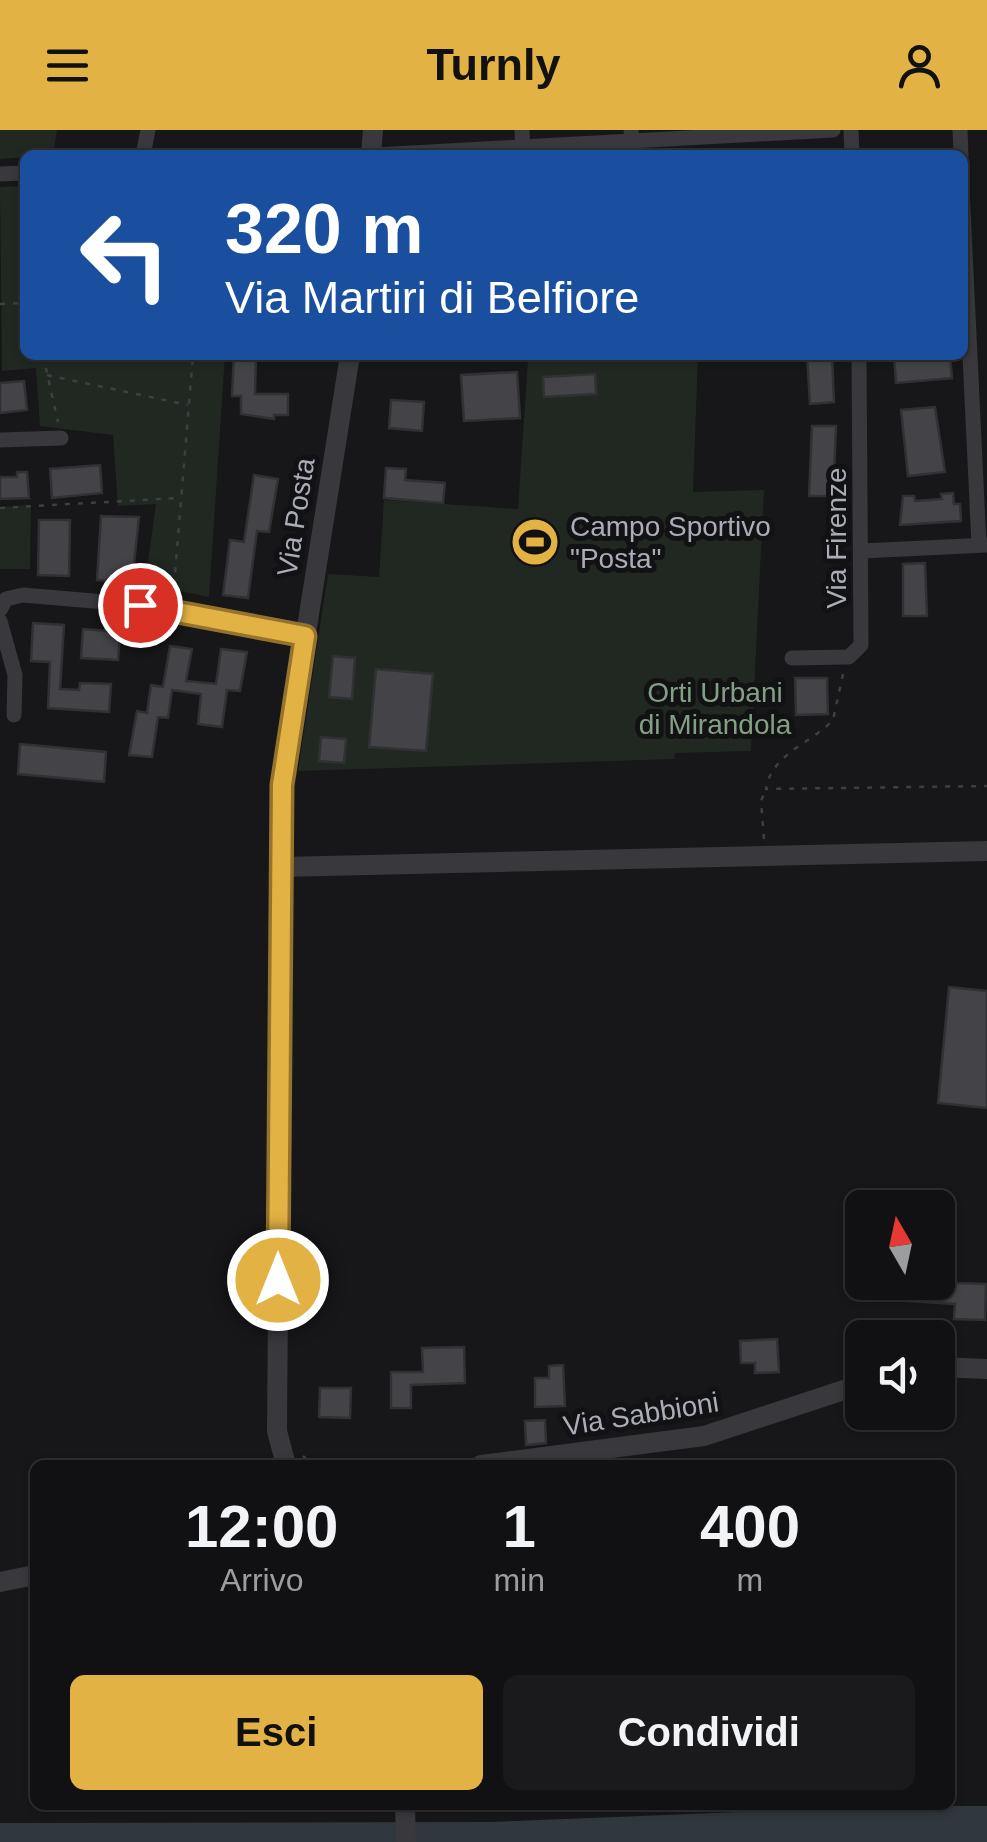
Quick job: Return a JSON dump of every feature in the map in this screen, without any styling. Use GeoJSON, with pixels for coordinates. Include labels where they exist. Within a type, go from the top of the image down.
{"type":"FeatureCollection","features":[{"type":"Feature","properties":{"kind":"street"},"geometry":{"type":"LineString","coordinates":[[535,150],[742,132],[833,130]]}},
{"type":"Feature","properties":{"kind":"street"},"geometry":{"type":"LineString","coordinates":[[862,551],[983,545],[968,348]]}},
{"type":"Feature","properties":{"kind":"street","name":"Via Posta"},"geometry":{"type":"LineString","coordinates":[[293,1459],[276,1431],[284,766],[349,360]]}},
{"type":"Feature","properties":{"kind":"street","name":"Via Firenze"},"geometry":{"type":"LineString","coordinates":[[842,657],[855,655],[861,645],[859,360]]}},
{"type":"Feature","properties":{"kind":"street"},"geometry":{"type":"LineString","coordinates":[[0,440],[61,438]]}},
{"type":"Feature","properties":{"kind":"street"},"geometry":{"type":"LineString","coordinates":[[0,610],[6,599],[23,595],[172,611],[305,636]]}},
{"type":"Feature","properties":{"kind":"street"},"geometry":{"type":"LineString","coordinates":[[0,621],[15,675],[14,716]]}},
{"type":"Feature","properties":{"kind":"street"},"geometry":{"type":"LineString","coordinates":[[792,658],[842,657]]}},
{"type":"Feature","properties":{"kind":"street"},"geometry":{"type":"LineString","coordinates":[[281,867],[987,851]]}},
{"type":"Feature","properties":{"kind":"street"},"geometry":{"type":"LineString","coordinates":[[955,1367],[987,1369]]}},
{"type":"Feature","properties":{"kind":"street","name":"Via Sabbioni"},"geometry":{"type":"LineString","coordinates":[[519,1460],[704,1436],[845,1390]]}},
{"type":"Feature","properties":{"kind":"street"},"geometry":{"type":"LineString","coordinates":[[0,1582],[30,1576]]}},
{"type":"Feature","properties":{"kind":"street"},"geometry":{"type":"LineString","coordinates":[[405,1810],[406,1842]]}},
{"type":"Feature","properties":{"kind":"path"},"geometry":{"type":"LineString","coordinates":[[44,360],[61,438]]}},
{"type":"Feature","properties":{"kind":"path"},"geometry":{"type":"LineString","coordinates":[[172,611],[193,360]]}},
{"type":"Feature","properties":{"kind":"path"},"geometry":{"type":"LineString","coordinates":[[48,375],[189,406]]}},
{"type":"Feature","properties":{"kind":"path"},"geometry":{"type":"LineString","coordinates":[[0,508],[181,498]]}},
{"type":"Feature","properties":{"kind":"path"},"geometry":{"type":"LineString","coordinates":[[756,856],[756,845],[766,833],[760,809],[768,779],[783,760],[833,720],[842,684],[842,657]]}},
{"type":"Feature","properties":{"kind":"path"},"geometry":{"type":"LineString","coordinates":[[766,789],[987,786]]}},
{"type":"Feature","properties":{"kind":"green space"},"geometry":{"type":"Polygon","coordinates":[[[0,130],[57,130],[54,150],[20,150],[20,157],[0,159],[0,130]]]}},
{"type":"Feature","properties":{"kind":"green space"},"geometry":{"type":"Polygon","coordinates":[[[20,186],[20,360],[225,360],[209,597],[145,584],[156,504],[118,506],[113,435],[40,426],[36,368],[2,371],[0,187],[20,186]]]}},
{"type":"Feature","properties":{"kind":"green space","name":"Campo Sportivo \"Posta\""},"geometry":{"type":"Polygon","coordinates":[[[528,360],[698,360],[693,492],[764,490],[751,751],[675,753],[674,759],[298,771],[328,574],[379,577],[384,500],[518,509],[528,360]]]}},
{"type":"Feature","properties":{"kind":"green space"},"geometry":{"type":"Polygon","coordinates":[[[31,505],[30,569],[0,569],[0,507],[31,505]]]}},
{"type":"Feature","properties":{"kind":"shaded area"},"geometry":{"type":"Polygon","coordinates":[[[987,1806],[987,1842],[0,1842],[0,1823],[489,1822],[987,1806]]]}},
{"type":"Feature","properties":{"kind":"building"},"geometry":{"type":"Polygon","coordinates":[[[234,360],[256,360],[255,394],[288,394],[288,415],[274,415],[274,419],[241,414],[241,396],[232,396],[234,360]]]}},
{"type":"Feature","properties":{"kind":"building"},"geometry":{"type":"Polygon","coordinates":[[[807,360],[832,360],[834,402],[810,404],[807,360]]]}},
{"type":"Feature","properties":{"kind":"building"},"geometry":{"type":"Polygon","coordinates":[[[894,360],[950,360],[952,378],[896,383],[894,360]]]}},
{"type":"Feature","properties":{"kind":"building"},"geometry":{"type":"Polygon","coordinates":[[[517,372],[520,418],[464,421],[461,375],[517,372]]]}},
{"type":"Feature","properties":{"kind":"building"},"geometry":{"type":"Polygon","coordinates":[[[595,374],[596,394],[544,397],[543,377],[595,374]]]}},
{"type":"Feature","properties":{"kind":"building"},"geometry":{"type":"Polygon","coordinates":[[[24,381],[27,410],[0,413],[0,383],[24,381]]]}},
{"type":"Feature","properties":{"kind":"building"},"geometry":{"type":"Polygon","coordinates":[[[391,400],[424,402],[422,431],[389,428],[391,400]]]}},
{"type":"Feature","properties":{"kind":"building"},"geometry":{"type":"Polygon","coordinates":[[[935,407],[945,472],[908,476],[901,410],[935,407]]]}},
{"type":"Feature","properties":{"kind":"building"},"geometry":{"type":"Polygon","coordinates":[[[812,426],[836,426],[833,496],[809,496],[812,426]]]}},
{"type":"Feature","properties":{"kind":"building"},"geometry":{"type":"Polygon","coordinates":[[[100,465],[102,493],[52,498],[50,469],[100,465]]]}},
{"type":"Feature","properties":{"kind":"building"},"geometry":{"type":"Polygon","coordinates":[[[386,468],[406,469],[405,480],[445,483],[443,503],[384,498],[386,468]]]}},
{"type":"Feature","properties":{"kind":"building"},"geometry":{"type":"Polygon","coordinates":[[[17,472],[27,472],[29,498],[0,499],[0,477],[17,477],[17,472]]]}},
{"type":"Feature","properties":{"kind":"building"},"geometry":{"type":"Polygon","coordinates":[[[254,475],[278,479],[269,532],[257,531],[248,598],[223,595],[230,540],[244,542],[254,475]]]}},
{"type":"Feature","properties":{"kind":"building"},"geometry":{"type":"Polygon","coordinates":[[[953,493],[954,504],[960,504],[961,521],[900,525],[903,496],[914,496],[915,501],[942,499],[941,494],[953,493]]]}},
{"type":"Feature","properties":{"kind":"building"},"geometry":{"type":"Polygon","coordinates":[[[101,516],[139,517],[132,582],[97,580],[101,516]]]}},
{"type":"Feature","properties":{"kind":"building"},"geometry":{"type":"Polygon","coordinates":[[[39,520],[70,520],[69,576],[38,575],[39,520]]]}},
{"type":"Feature","properties":{"kind":"building"},"geometry":{"type":"Polygon","coordinates":[[[925,563],[927,616],[903,616],[903,564],[925,563]]]}},
{"type":"Feature","properties":{"kind":"building"},"geometry":{"type":"Polygon","coordinates":[[[33,623],[64,625],[60,689],[79,690],[80,683],[111,684],[109,712],[48,708],[50,662],[31,661],[33,623]]]}},
{"type":"Feature","properties":{"kind":"building"},"geometry":{"type":"Polygon","coordinates":[[[83,629],[120,632],[118,660],[81,658],[83,629]]]}},
{"type":"Feature","properties":{"kind":"building"},"geometry":{"type":"Polygon","coordinates":[[[170,646],[192,649],[186,681],[216,684],[221,649],[247,652],[240,691],[227,690],[222,727],[198,724],[201,694],[172,690],[168,718],[158,717],[152,757],[129,755],[137,711],[147,713],[151,685],[163,687],[170,646]]]}},
{"type":"Feature","properties":{"kind":"building"},"geometry":{"type":"Polygon","coordinates":[[[333,656],[355,658],[352,699],[329,697],[333,656]]]}},
{"type":"Feature","properties":{"kind":"building"},"geometry":{"type":"Polygon","coordinates":[[[376,669],[433,674],[426,751],[369,747],[376,669]]]}},
{"type":"Feature","properties":{"kind":"building"},"geometry":{"type":"Polygon","coordinates":[[[795,678],[827,678],[828,714],[796,715],[795,678]]]}},
{"type":"Feature","properties":{"kind":"building"},"geometry":{"type":"Polygon","coordinates":[[[321,737],[346,739],[344,763],[319,761],[321,737]]]}},
{"type":"Feature","properties":{"kind":"building"},"geometry":{"type":"Polygon","coordinates":[[[20,744],[106,752],[104,782],[18,774],[20,744]]]}},
{"type":"Feature","properties":{"kind":"building"},"geometry":{"type":"Polygon","coordinates":[[[949,987],[987,991],[987,1108],[938,1103],[949,987]]]}},
{"type":"Feature","properties":{"kind":"building"},"geometry":{"type":"Polygon","coordinates":[[[955,1283],[986,1284],[985,1320],[954,1319],[955,1304],[909,1301],[955,1300],[955,1283]]]}},
{"type":"Feature","properties":{"kind":"building"},"geometry":{"type":"Polygon","coordinates":[[[777,1339],[779,1372],[755,1373],[755,1363],[741,1363],[740,1341],[777,1339]]]}},
{"type":"Feature","properties":{"kind":"building"},"geometry":{"type":"Polygon","coordinates":[[[464,1347],[465,1383],[411,1385],[411,1408],[391,1408],[391,1372],[423,1372],[422,1348],[464,1347]]]}},
{"type":"Feature","properties":{"kind":"building"},"geometry":{"type":"Polygon","coordinates":[[[563,1365],[565,1406],[535,1407],[535,1378],[549,1378],[549,1366],[563,1365]]]}},
{"type":"Feature","properties":{"kind":"building"},"geometry":{"type":"Polygon","coordinates":[[[320,1388],[351,1388],[350,1418],[319,1417],[320,1388]]]}},
{"type":"Feature","properties":{"kind":"building"},"geometry":{"type":"Polygon","coordinates":[[[545,1420],[546,1443],[526,1445],[525,1421],[545,1420]]]}},
{"type":"Feature","properties":{"kind":"place","name":"Campo Sportivo \"Posta\""},"geometry":{"type":"Point","coordinates":[535,542]}},
{"type":"Feature","properties":{"kind":"route"},"geometry":{"type":"LineString","coordinates":[[140,605],[305,636],[282,785],[278,1280]]}},
{"type":"Feature","properties":{"kind":"park label","name":"Orti Urbani di Mirandola"},"geometry":{"type":"Point","coordinates":[715,708]}}]}
